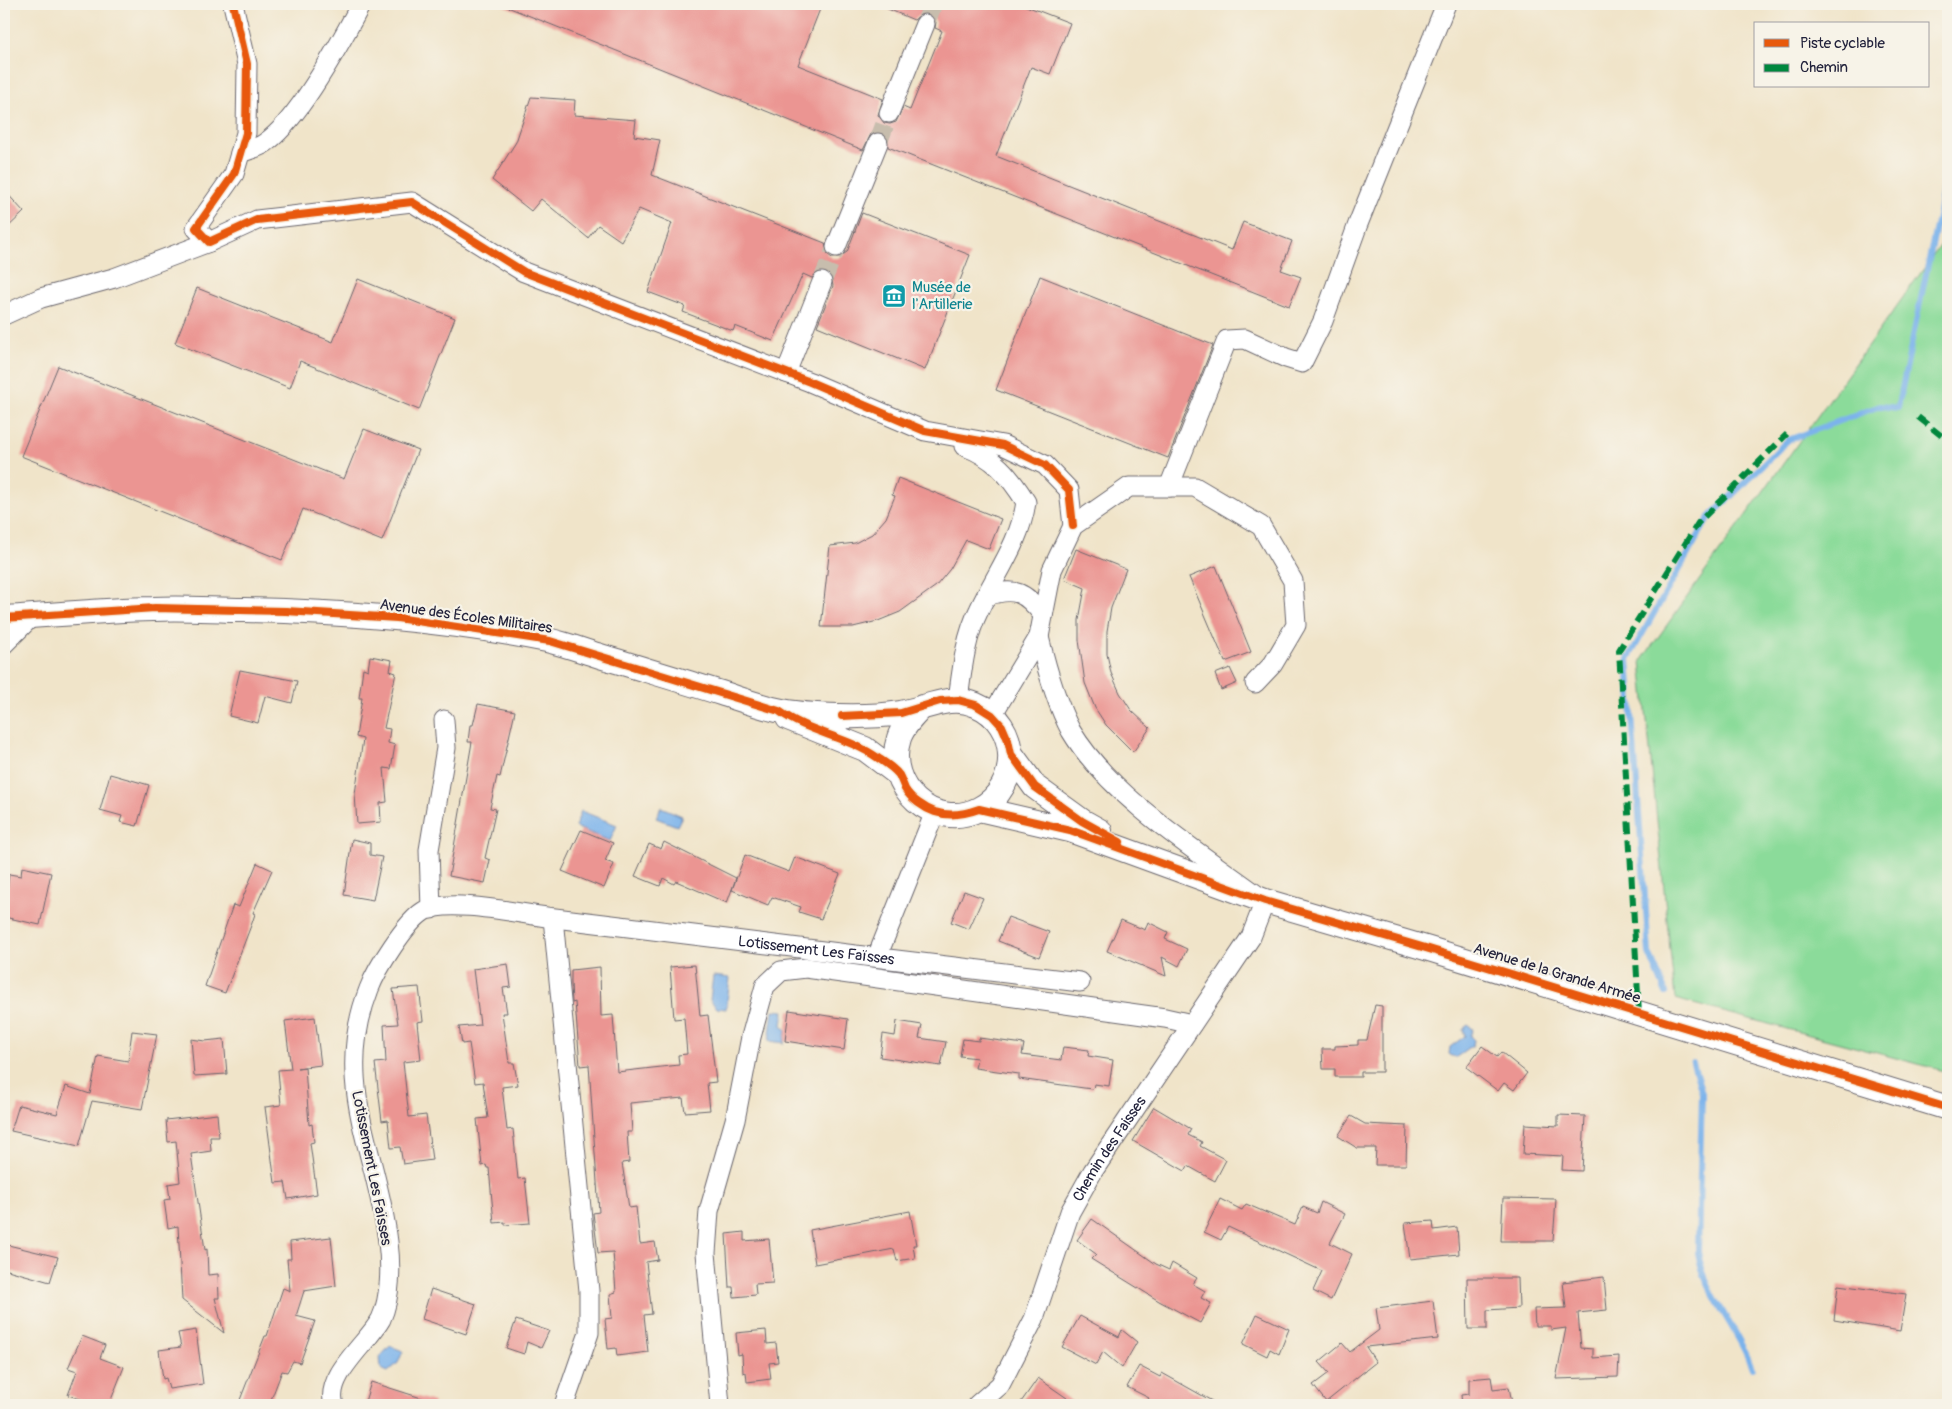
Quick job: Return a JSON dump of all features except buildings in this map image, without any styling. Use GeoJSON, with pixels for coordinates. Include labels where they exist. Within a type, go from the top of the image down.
{"type":"FeatureCollection","features":[{"type":"Feature","properties":{"kind":"street"},"geometry":{"type":"LineString","coordinates":[[209,242],[196,228],[234,174],[246,133],[247,64],[233,4]]}},
{"type":"Feature","properties":{"kind":"street"},"geometry":{"type":"LineString","coordinates":[[240,153],[264,144],[298,108],[338,46],[361,4]]}},
{"type":"Feature","properties":{"kind":"street"},"geometry":{"type":"LineString","coordinates":[[1169,487],[1227,340],[1245,339],[1286,358],[1302,363],[1323,321],[1365,207],[1446,4]]}},
{"type":"Feature","properties":{"kind":"street"},"geometry":{"type":"LineString","coordinates":[[889,113],[925,24]]}},
{"type":"Feature","properties":{"kind":"street"},"geometry":{"type":"LineString","coordinates":[[836,247],[878,143]]}},
{"type":"Feature","properties":{"kind":"street"},"geometry":{"type":"LineString","coordinates":[[4,315],[41,298],[114,278],[209,242],[257,220],[412,202],[524,272],[786,373],[985,454],[1015,485],[1026,502],[1024,522],[1011,553],[978,612],[965,653],[958,700]]}},
{"type":"Feature","properties":{"kind":"street"},"geometry":{"type":"LineString","coordinates":[[786,373],[822,282]]}},
{"type":"Feature","properties":{"kind":"street"},"geometry":{"type":"LineString","coordinates":[[926,431],[1002,445],[1045,465],[1069,490],[1073,526]]}},
{"type":"Feature","properties":{"kind":"street"},"geometry":{"type":"LineString","coordinates":[[992,715],[1038,637],[1052,570],[1073,526],[1129,487],[1194,487],[1261,526],[1293,581],[1296,625],[1273,664],[1255,683]]}},
{"type":"Feature","properties":{"kind":"street"},"geometry":{"type":"LineString","coordinates":[[987,596],[1001,590],[1017,592],[1031,600],[1043,615]]}},
{"type":"Feature","properties":{"kind":"street","name":"Avenue des Écoles Militaires"},"geometry":{"type":"LineString","coordinates":[[4,618],[156,608],[286,611],[396,618],[550,641],[779,711],[857,716],[901,713],[922,707]]}},
{"type":"Feature","properties":{"kind":"street"},"geometry":{"type":"LineString","coordinates":[[4,644],[31,617]]}},
{"type":"Feature","properties":{"kind":"street"},"geometry":{"type":"LineString","coordinates":[[1038,637],[1046,669],[1071,730],[1110,781],[1159,822],[1265,901]]}},
{"type":"Feature","properties":{"kind":"street"},"geometry":{"type":"LineString","coordinates":[[958,700],[976,705],[992,715],[1002,726],[1011,754],[1010,771],[1003,786],[993,799],[979,809],[965,814],[950,815],[935,812],[919,804],[906,791],[898,774],[896,756],[900,737],[909,721],[922,707],[940,701],[958,700]]}},
{"type":"Feature","properties":{"kind":"street","name":"Avenue des Écoles Militaires"},"geometry":{"type":"LineString","coordinates":[[779,711],[791,720],[840,737],[865,749],[898,774]]}},
{"type":"Feature","properties":{"kind":"street"},"geometry":{"type":"LineString","coordinates":[[430,909],[429,850],[446,748],[444,720]]}},
{"type":"Feature","properties":{"kind":"street","name":"Avenue de la Grande Armée"},"geometry":{"type":"LineString","coordinates":[[1011,754],[1035,787],[1082,821],[1158,862]]}},
{"type":"Feature","properties":{"kind":"street","name":"Avenue de la Grande Armée"},"geometry":{"type":"LineString","coordinates":[[979,809],[1070,830],[1265,901],[1948,1108]]}},
{"type":"Feature","properties":{"kind":"street"},"geometry":{"type":"LineString","coordinates":[[877,957],[935,812]]}},
{"type":"Feature","properties":{"kind":"street","name":"Chemin des Faisses"},"geometry":{"type":"LineString","coordinates":[[977,1405],[1000,1385],[1034,1319],[1070,1212],[1084,1188],[1251,937],[1265,901]]}},
{"type":"Feature","properties":{"kind":"street","name":"Lotissement Les Faïsses"},"geometry":{"type":"LineString","coordinates":[[334,1405],[332,1398],[342,1368],[364,1343],[381,1318],[389,1289],[388,1242],[356,1104],[354,1041],[369,988],[392,946],[425,910],[464,905],[553,918],[1080,982]]}},
{"type":"Feature","properties":{"kind":"street"},"geometry":{"type":"LineString","coordinates":[[553,918],[589,1291],[589,1333],[564,1405]]}},
{"type":"Feature","properties":{"kind":"street"},"geometry":{"type":"LineString","coordinates":[[720,1405],[706,1254],[709,1210],[735,1120],[751,1037],[765,986],[781,971],[806,968],[1165,1018],[1192,1024]]}},
{"type":"Feature","properties":{"kind":"green space"},"geometry":{"type":"Polygon","coordinates":[[[1948,235],[1948,1072],[1675,999],[1641,661],[1948,235]]]}},
{"type":"Feature","properties":{"kind":"water"},"geometry":{"type":"Polygon","coordinates":[[[661,807],[682,816],[677,826],[656,818],[661,807]]]}},
{"type":"Feature","properties":{"kind":"water"},"geometry":{"type":"Polygon","coordinates":[[[581,811],[617,825],[610,841],[575,827],[581,811]]]}},
{"type":"Feature","properties":{"kind":"water"},"geometry":{"type":"Polygon","coordinates":[[[713,976],[730,978],[726,1009],[717,1008],[710,1000],[713,976]]]}},
{"type":"Feature","properties":{"kind":"water"},"geometry":{"type":"Polygon","coordinates":[[[773,1010],[784,1011],[782,1025],[786,1030],[784,1043],[769,1041],[773,1010]]]}},
{"type":"Feature","properties":{"kind":"water"},"geometry":{"type":"Polygon","coordinates":[[[1468,1025],[1473,1029],[1470,1036],[1474,1040],[1473,1045],[1455,1058],[1449,1054],[1450,1047],[1465,1036],[1463,1029],[1468,1025]]]}},
{"type":"Feature","properties":{"kind":"water"},"geometry":{"type":"Polygon","coordinates":[[[390,1346],[403,1351],[398,1363],[388,1372],[381,1369],[380,1357],[390,1346]]]}},
{"type":"Feature","properties":{"kind":"waterway"},"geometry":{"type":"LineString","coordinates":[[1900,398],[1939,212],[1948,158]]}},
{"type":"Feature","properties":{"kind":"waterway"},"geometry":{"type":"LineString","coordinates":[[1666,993],[1649,953],[1628,659],[1708,519],[1788,440],[1880,406],[1898,408],[1899,403]]}},
{"type":"Feature","properties":{"kind":"waterway"},"geometry":{"type":"LineString","coordinates":[[1693,1063],[1702,1093],[1698,1252],[1707,1283],[1739,1339],[1752,1368]]}},
{"type":"Feature","properties":{"kind":"tunnel"},"geometry":{"type":"LineString","coordinates":[[925,24],[933,4]]}},
{"type":"Feature","properties":{"kind":"tunnel"},"geometry":{"type":"LineString","coordinates":[[878,143],[889,113]]}},
{"type":"Feature","properties":{"kind":"tunnel"},"geometry":{"type":"LineString","coordinates":[[822,282],[836,247]]}},
{"type":"Feature","properties":{"kind":"marked path"},"geometry":{"type":"LineString","coordinates":[[1918,417],[1948,441]]}},
{"type":"Feature","properties":{"kind":"marked path"},"geometry":{"type":"LineString","coordinates":[[1639,1013],[1619,650],[1698,523],[1787,434]]}},
{"type":"Feature","properties":{"kind":"cycle path"},"geometry":{"type":"LineString","coordinates":[[233,4],[247,64],[246,133],[234,174],[196,228],[209,242],[257,220],[412,202],[524,272],[810,382],[925,431],[1003,445],[1045,465],[1069,490],[1073,526]]}},
{"type":"Feature","properties":{"kind":"cycle path"},"geometry":{"type":"LineString","coordinates":[[4,618],[155,608],[286,611],[397,618],[550,641],[779,711],[803,725],[854,744],[889,765],[897,772],[905,789],[914,800],[935,812],[957,814],[979,809],[1070,830],[1265,901],[1429,949],[1948,1108]]}},
{"type":"Feature","properties":{"kind":"cycle path"},"geometry":{"type":"LineString","coordinates":[[842,716],[901,713],[940,701],[958,700],[976,705],[992,715],[1002,726],[1011,754],[1035,787],[1082,821],[1120,842]]}},
{"type":"Feature","properties":{"kind":"place","name":"Musée de l'Artillerie"},"geometry":{"type":"Point","coordinates":[894,296]}}]}
